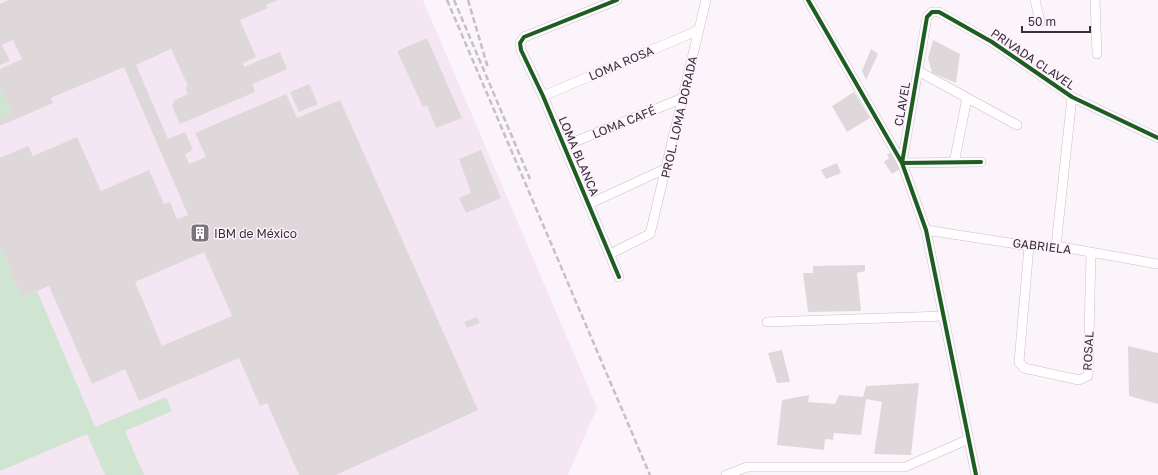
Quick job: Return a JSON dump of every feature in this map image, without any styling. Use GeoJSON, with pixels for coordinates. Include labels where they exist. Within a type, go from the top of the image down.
{"type":"FeatureCollection","features":[{"type":"Feature","properties":{"kind":"street","name":"LOMA BLANCA"},"geometry":{"type":"LineString","coordinates":[[617,0],[524,37],[520,43],[521,50],[543,96],[619,277]]}},
{"type":"Feature","properties":{"kind":"street","name":"PROL. LOMA DORADA"},"geometry":{"type":"LineString","coordinates":[[610,254],[650,234],[706,0]]}},
{"type":"Feature","properties":{"kind":"street"},"geometry":{"type":"LineString","coordinates":[[808,0],[902,163],[926,230],[976,475]]}},
{"type":"Feature","properties":{"kind":"street"},"geometry":{"type":"LineString","coordinates":[[1035,0],[1040,22]]}},
{"type":"Feature","properties":{"kind":"street"},"geometry":{"type":"LineString","coordinates":[[1095,0],[1097,54]]}},
{"type":"Feature","properties":{"kind":"street","name":"PRIVADA CLAVEL"},"geometry":{"type":"LineString","coordinates":[[918,71],[927,17],[932,12],[939,12],[992,42],[1072,97],[1158,138]]}},
{"type":"Feature","properties":{"kind":"street","name":"LOMA ROSA"},"geometry":{"type":"LineString","coordinates":[[543,96],[699,30]]}},
{"type":"Feature","properties":{"kind":"street"},"geometry":{"type":"LineString","coordinates":[[918,71],[1017,125]]}},
{"type":"Feature","properties":{"kind":"street","name":"CLAVEL"},"geometry":{"type":"LineString","coordinates":[[902,163],[918,71]]}},
{"type":"Feature","properties":{"kind":"street","name":"PRIVADA CLAVEL"},"geometry":{"type":"LineString","coordinates":[[1056,246],[1072,97]]}},
{"type":"Feature","properties":{"kind":"street","name":"LOMA CAFÉ"},"geometry":{"type":"LineString","coordinates":[[564,146],[683,98]]}},
{"type":"Feature","properties":{"kind":"street"},"geometry":{"type":"LineString","coordinates":[[954,163],[967,98]]}},
{"type":"Feature","properties":{"kind":"street"},"geometry":{"type":"LineString","coordinates":[[902,163],[981,162]]}},
{"type":"Feature","properties":{"kind":"street"},"geometry":{"type":"LineString","coordinates":[[589,204],[667,168]]}},
{"type":"Feature","properties":{"kind":"street","name":"GABRIELA"},"geometry":{"type":"LineString","coordinates":[[926,230],[1029,246],[1056,246],[1158,264]]}},
{"type":"Feature","properties":{"kind":"street","name":"ROSAL"},"geometry":{"type":"LineString","coordinates":[[1029,246],[1019,362],[1024,368],[1079,380],[1088,376],[1091,253]]}},
{"type":"Feature","properties":{"kind":"street"},"geometry":{"type":"LineString","coordinates":[[767,322],[944,316]]}},
{"type":"Feature","properties":{"kind":"street"},"geometry":{"type":"LineString","coordinates":[[726,475],[747,467],[905,467],[969,439]]}},
{"type":"Feature","properties":{"kind":"shaded area"},"geometry":{"type":"Polygon","coordinates":[[[0,0],[423,0],[597,408],[568,475],[0,475],[0,0]]]}},
{"type":"Feature","properties":{"kind":"green space"},"geometry":{"type":"Polygon","coordinates":[[[0,87],[12,114],[0,119],[0,87]]]}},
{"type":"Feature","properties":{"kind":"green space"},"geometry":{"type":"Polygon","coordinates":[[[0,246],[22,297],[37,291],[95,427],[166,397],[172,411],[125,431],[144,475],[105,475],[87,434],[0,471],[0,246]]]}},
{"type":"Feature","properties":{"kind":"building","name":"IBM de México"},"geometry":{"type":"Polygon","coordinates":[[[9,0],[278,0],[266,5],[268,8],[240,20],[256,57],[243,63],[244,67],[280,52],[287,69],[252,84],[255,92],[180,124],[172,106],[175,100],[188,94],[185,88],[188,86],[171,49],[136,65],[168,139],[185,132],[193,150],[185,154],[189,164],[206,157],[195,133],[286,94],[297,118],[340,100],[478,410],[336,475],[299,475],[267,403],[260,406],[239,358],[139,401],[125,369],[92,384],[49,286],[22,297],[0,246],[0,158],[28,146],[33,156],[77,137],[101,191],[149,170],[164,204],[170,202],[177,219],[188,215],[124,67],[51,98],[53,103],[0,126],[0,119],[12,114],[0,87],[0,69],[22,59],[13,40],[2,45],[10,61],[0,65],[0,4],[9,0]],[[204,252],[135,282],[162,346],[232,316],[204,252]]]}},
{"type":"Feature","properties":{"kind":"building"},"geometry":{"type":"Polygon","coordinates":[[[427,38],[462,118],[436,128],[427,105],[423,107],[397,51],[427,38]]]}},
{"type":"Feature","properties":{"kind":"building"},"geometry":{"type":"Polygon","coordinates":[[[933,40],[960,54],[956,83],[932,73],[928,58],[933,40]]]}},
{"type":"Feature","properties":{"kind":"building"},"geometry":{"type":"Polygon","coordinates":[[[871,49],[878,54],[866,80],[862,71],[871,49]]]}},
{"type":"Feature","properties":{"kind":"building"},"geometry":{"type":"Polygon","coordinates":[[[309,84],[318,104],[299,112],[290,92],[309,84]]]}},
{"type":"Feature","properties":{"kind":"building"},"geometry":{"type":"Polygon","coordinates":[[[854,92],[870,118],[847,132],[832,106],[854,92]]]}},
{"type":"Feature","properties":{"kind":"building"},"geometry":{"type":"Polygon","coordinates":[[[481,150],[501,198],[466,213],[459,198],[471,193],[459,159],[481,150]]]}},
{"type":"Feature","properties":{"kind":"building"},"geometry":{"type":"Polygon","coordinates":[[[891,153],[900,169],[892,174],[884,162],[889,158],[887,154],[891,153]]]}},
{"type":"Feature","properties":{"kind":"building"},"geometry":{"type":"Polygon","coordinates":[[[837,163],[841,173],[826,179],[821,170],[837,163]]]}},
{"type":"Feature","properties":{"kind":"building"},"geometry":{"type":"Polygon","coordinates":[[[865,265],[865,271],[857,273],[861,311],[808,312],[803,273],[813,273],[813,266],[865,265]]]}},
{"type":"Feature","properties":{"kind":"building"},"geometry":{"type":"Polygon","coordinates":[[[477,317],[480,323],[467,328],[464,322],[477,317]]]}},
{"type":"Feature","properties":{"kind":"building"},"geometry":{"type":"Polygon","coordinates":[[[1128,346],[1158,353],[1158,404],[1129,396],[1128,346]]]}},
{"type":"Feature","properties":{"kind":"building"},"geometry":{"type":"Polygon","coordinates":[[[782,350],[790,382],[777,383],[768,353],[782,350]]]}},
{"type":"Feature","properties":{"kind":"building"},"geometry":{"type":"Polygon","coordinates":[[[919,383],[911,455],[874,454],[882,402],[866,399],[861,435],[834,433],[833,440],[825,439],[824,450],[777,445],[782,400],[809,395],[808,402],[835,404],[839,395],[863,397],[866,386],[919,383]]]}},
{"type":"Feature","properties":{"kind":"railway"},"geometry":{"type":"LineString","coordinates":[[447,0],[650,475]]}},
{"type":"Feature","properties":{"kind":"railway"},"geometry":{"type":"LineString","coordinates":[[454,0],[530,179]]}},
{"type":"Feature","properties":{"kind":"railway"},"geometry":{"type":"LineString","coordinates":[[468,0],[488,68]]}},
{"type":"Feature","properties":{"kind":"cycle path"},"geometry":{"type":"LineString","coordinates":[[617,0],[524,37],[520,43],[521,50],[543,96],[619,277]]}},
{"type":"Feature","properties":{"kind":"cycle path"},"geometry":{"type":"LineString","coordinates":[[808,0],[902,163],[926,230],[976,475]]}},
{"type":"Feature","properties":{"kind":"cycle path"},"geometry":{"type":"LineString","coordinates":[[981,162],[902,163],[927,17],[932,12],[939,12],[992,42],[1072,97],[1158,138]]}},
{"type":"Feature","properties":{"kind":"place","name":"IBM de México"},"geometry":{"type":"Point","coordinates":[200,233]}}]}
